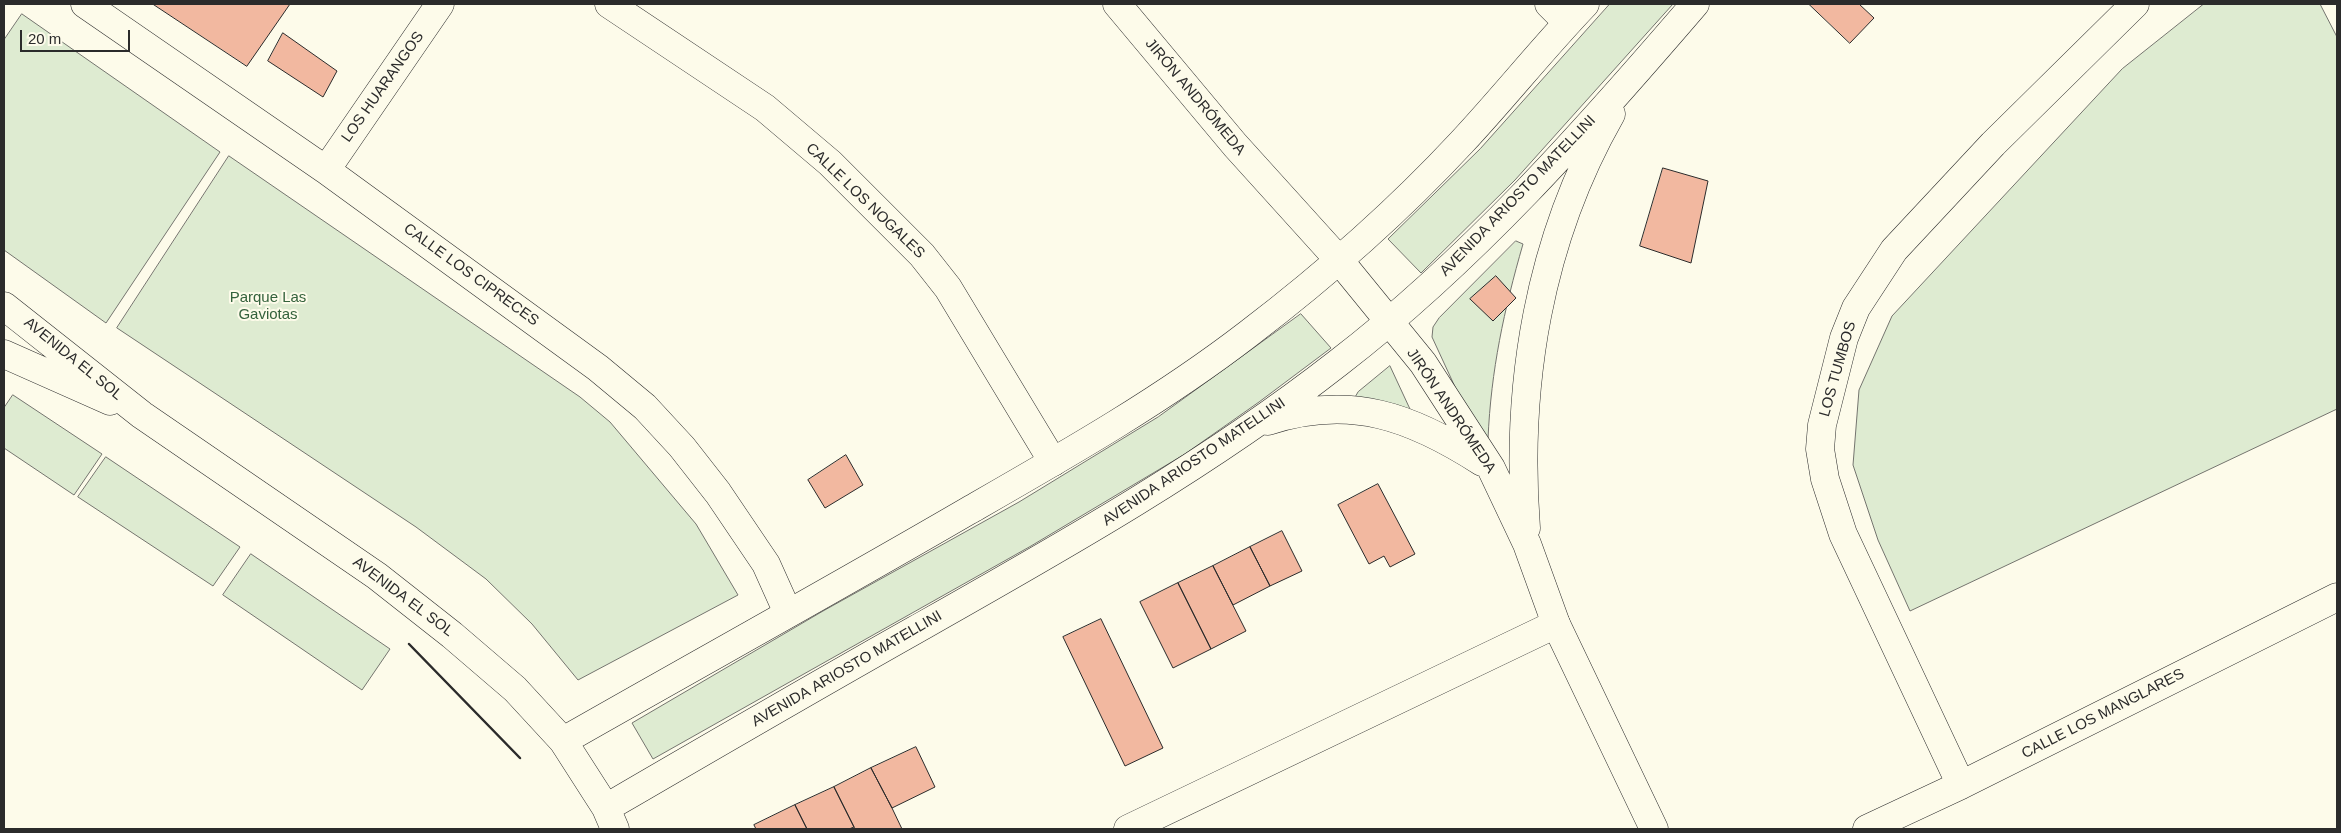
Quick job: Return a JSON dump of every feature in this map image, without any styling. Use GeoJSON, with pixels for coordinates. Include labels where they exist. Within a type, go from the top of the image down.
{"type":"FeatureCollection","features":[{"type":"Feature","properties":{"kind":"street","name":"CALLE LOS CIPRECES"},"geometry":{"type":"LineString","coordinates":[[85,4],[326,170],[598,368],[645,407],[682,447],[718,493],[766,564],[788,613]]}},
{"type":"Feature","properties":{"kind":"street","name":"LOS HUARANGOS"},"geometry":{"type":"LineString","coordinates":[[326,170],[440,4]]}},
{"type":"Feature","properties":{"kind":"street","name":"CALLE LOS NOGALES"},"geometry":{"type":"LineString","coordinates":[[609,4],[765,108],[830,163],[922,254],[948,288],[1053,462]]}},
{"type":"Feature","properties":{"kind":"street","name":"JIRÓN ANDRÓMEDA"},"geometry":{"type":"LineString","coordinates":[[1117,4],[1234,145],[1339,260],[1389,322],[1422,363],[1491,468],[1527,544],[1556,624],[1654,829]]}},
{"type":"Feature","properties":{"kind":"street","name":"AVENIDA ARIOSTO MATELLINI"},"geometry":{"type":"LineString","coordinates":[[610,818],[1097,527],[1255,425],[1389,322],[1470,248],[1630,81],[1695,4]]}},
{"type":"Feature","properties":{"kind":"street","name":"LOS TUMBOS"},"geometry":{"type":"LineString","coordinates":[[1961,785],[1842,534],[1820,449],[1828,400],[1844,338],[1856,308],[1894,250],[1993,144],[2135,4]]}},
{"type":"Feature","properties":{"kind":"street"},"geometry":{"type":"LineString","coordinates":[[564,741],[1053,462],[1158,397],[1247,335],[1339,260],[1460,144],[1567,10]]}},
{"type":"Feature","properties":{"kind":"street"},"geometry":{"type":"LineString","coordinates":[[1527,544],[1522,484],[1523,424],[1528,364],[1538,304],[1554,245],[1575,188],[1600,134],[1630,81]]}},
{"type":"Feature","properties":{"kind":"street","name":"AVENIDA EL SOL"},"geometry":{"type":"LineString","coordinates":[[4,306],[142,415],[377,576],[452,634],[515,689],[564,741],[610,818]]}},
{"type":"Feature","properties":{"kind":"street","name":"AVENIDA EL SOL"},"geometry":{"type":"LineString","coordinates":[[4,354],[142,415]]}},
{"type":"Feature","properties":{"kind":"street"},"geometry":{"type":"LineString","coordinates":[[1255,425],[1309,411],[1364,411],[1391,416],[1418,425],[1443,437],[1491,468]]}},
{"type":"Feature","properties":{"kind":"street","name":"CALLE LOS MANGLARES"},"geometry":{"type":"LineString","coordinates":[[1867,829],[1961,785],[2337,597]]}},
{"type":"Feature","properties":{"kind":"street"},"geometry":{"type":"LineString","coordinates":[[1128,829],[1556,624]]}},
{"type":"Feature","properties":{"kind":"green space"},"geometry":{"type":"Polygon","coordinates":[[[1610,4],[1673,4],[1515,180],[1421,273],[1388,239],[1480,149],[1610,4]]]}},
{"type":"Feature","properties":{"kind":"green space"},"geometry":{"type":"Polygon","coordinates":[[[2204,4],[2320,4],[2337,37],[2337,409],[1910,611],[1878,540],[1853,465],[1859,390],[1892,316],[2122,69],[2204,4]]]}},
{"type":"Feature","properties":{"kind":"green space"},"geometry":{"type":"Polygon","coordinates":[[[22,14],[220,152],[106,323],[4,250],[4,40],[22,14]]]}},
{"type":"Feature","properties":{"kind":"green space","name":"Parque Las Gaviotas"},"geometry":{"type":"Polygon","coordinates":[[[229,156],[580,397],[610,422],[696,524],[738,595],[578,680],[532,624],[486,579],[416,527],[117,328],[229,156]]]}},
{"type":"Feature","properties":{"kind":"green space"},"geometry":{"type":"Polygon","coordinates":[[[1516,241],[1523,244],[1510,293],[1495,364],[1488,439],[1480,441],[1432,337],[1433,327],[1439,318],[1516,241]]]}},
{"type":"Feature","properties":{"kind":"green space"},"geometry":{"type":"Polygon","coordinates":[[[1301,314],[1331,348],[1185,454],[1031,546],[653,759],[632,723],[823,611],[1019,502],[1158,417],[1301,314]]]}},
{"type":"Feature","properties":{"kind":"green space"},"geometry":{"type":"Polygon","coordinates":[[[1390,366],[1416,422],[1354,399],[1358,392],[1390,366]]]}},
{"type":"Feature","properties":{"kind":"green space"},"geometry":{"type":"Polygon","coordinates":[[[13,395],[102,454],[74,495],[4,448],[4,408],[13,395]]]}},
{"type":"Feature","properties":{"kind":"green space"},"geometry":{"type":"Polygon","coordinates":[[[106,457],[240,547],[213,586],[78,497],[106,457]]]}},
{"type":"Feature","properties":{"kind":"green space"},"geometry":{"type":"Polygon","coordinates":[[[251,554],[390,649],[362,690],[223,595],[251,554]]]}},
{"type":"Feature","properties":{"kind":"building"},"geometry":{"type":"Polygon","coordinates":[[[153,4],[290,4],[247,66],[153,4]]]}},
{"type":"Feature","properties":{"kind":"building"},"geometry":{"type":"Polygon","coordinates":[[[1809,4],[1859,4],[1874,18],[1850,43],[1809,4]]]}},
{"type":"Feature","properties":{"kind":"building"},"geometry":{"type":"Polygon","coordinates":[[[283,33],[337,71],[323,97],[268,61],[283,33]]]}},
{"type":"Feature","properties":{"kind":"building"},"geometry":{"type":"Polygon","coordinates":[[[1663,168],[1708,181],[1691,263],[1640,246],[1663,168]]]}},
{"type":"Feature","properties":{"kind":"building"},"geometry":{"type":"Polygon","coordinates":[[[1496,276],[1516,298],[1493,321],[1470,299],[1496,276]]]}},
{"type":"Feature","properties":{"kind":"building"},"geometry":{"type":"Polygon","coordinates":[[[846,455],[863,485],[825,508],[808,480],[846,455]]]}},
{"type":"Feature","properties":{"kind":"building"},"geometry":{"type":"Polygon","coordinates":[[[1378,484],[1415,554],[1390,567],[1384,556],[1369,564],[1338,505],[1378,484]]]}},
{"type":"Feature","properties":{"kind":"building"},"geometry":{"type":"Polygon","coordinates":[[[1282,531],[1302,571],[1270,586],[1250,547],[1282,531]]]}},
{"type":"Feature","properties":{"kind":"building"},"geometry":{"type":"Polygon","coordinates":[[[1250,547],[1270,586],[1233,605],[1213,566],[1250,547]]]}},
{"type":"Feature","properties":{"kind":"building"},"geometry":{"type":"Polygon","coordinates":[[[1213,566],[1246,631],[1211,649],[1178,583],[1213,566]]]}},
{"type":"Feature","properties":{"kind":"building"},"geometry":{"type":"Polygon","coordinates":[[[1178,583],[1211,649],[1173,668],[1140,602],[1178,583]]]}},
{"type":"Feature","properties":{"kind":"building"},"geometry":{"type":"Polygon","coordinates":[[[1101,619],[1163,748],[1125,766],[1063,637],[1101,619]]]}},
{"type":"Feature","properties":{"kind":"building"},"geometry":{"type":"Polygon","coordinates":[[[916,747],[935,787],[892,808],[871,768],[916,747]]]}},
{"type":"Feature","properties":{"kind":"building"},"geometry":{"type":"Polygon","coordinates":[[[871,768],[902,829],[855,829],[834,787],[871,768]]]}},
{"type":"Feature","properties":{"kind":"building"},"geometry":{"type":"Polygon","coordinates":[[[834,787],[854,827],[849,829],[807,829],[795,805],[834,787]]]}},
{"type":"Feature","properties":{"kind":"building"},"geometry":{"type":"Polygon","coordinates":[[[795,805],[807,829],[756,829],[754,825],[795,805]]]}},
{"type":"Feature","properties":{"kind":"wall"},"geometry":{"type":"LineString","coordinates":[[409,644],[520,758]]}}]}
